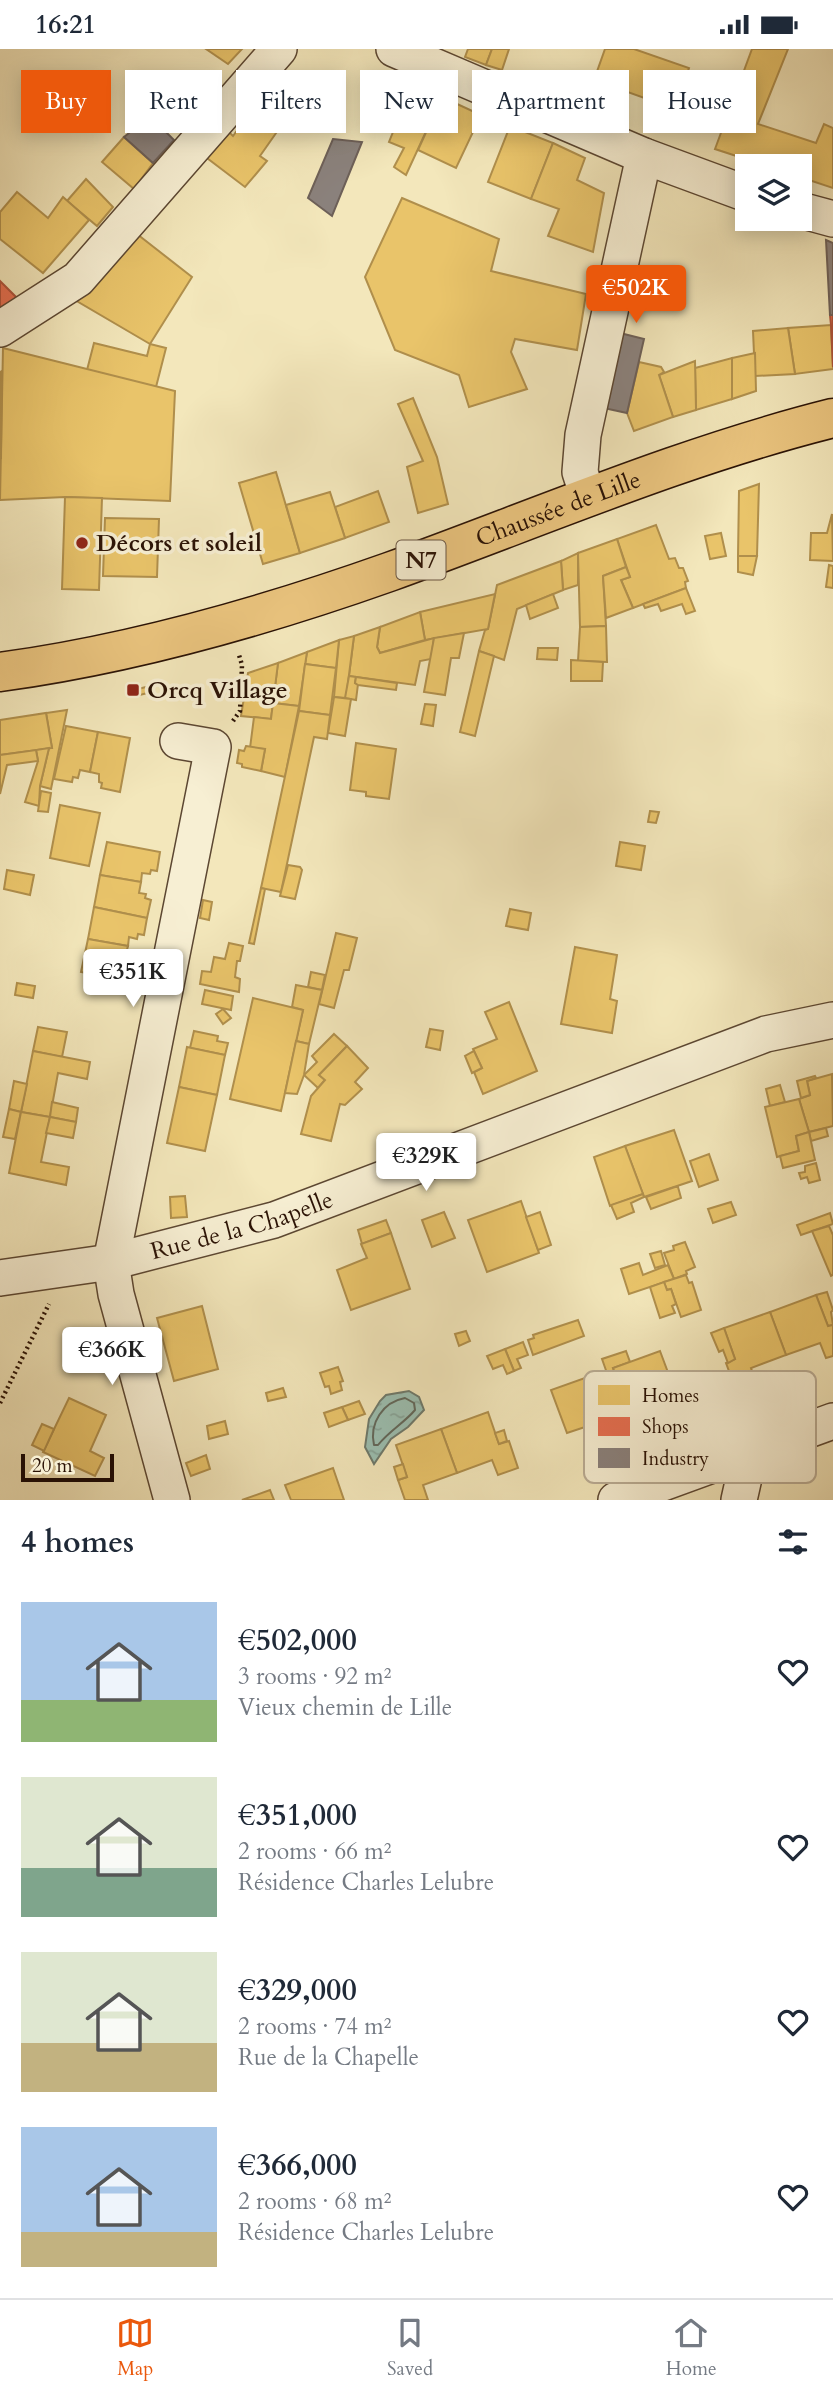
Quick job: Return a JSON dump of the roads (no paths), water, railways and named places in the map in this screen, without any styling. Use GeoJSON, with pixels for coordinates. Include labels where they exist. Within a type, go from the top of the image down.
{"type":"FeatureCollection","features":[{"type":"Feature","properties":{"kind":"main road","name":"Chaussée de Lille"},"geometry":{"type":"LineString","coordinates":[[0,672],[111,653],[232,624],[387,573],[588,497],[743,443],[833,418]]}},
{"type":"Feature","properties":{"kind":"street"},"geometry":{"type":"LineString","coordinates":[[0,329],[78,279],[279,49]]}},
{"type":"Feature","properties":{"kind":"street"},"geometry":{"type":"LineString","coordinates":[[394,49],[644,156],[735,190]]}},
{"type":"Feature","properties":{"kind":"street"},"geometry":{"type":"LineString","coordinates":[[588,497],[580,472],[583,435],[644,156]]}},
{"type":"Feature","properties":{"kind":"street"},"geometry":{"type":"LineString","coordinates":[[812,213],[833,219]]}},
{"type":"Feature","properties":{"kind":"street"},"geometry":{"type":"LineString","coordinates":[[167,1495],[116,1294],[111,1262],[214,747],[178,741]]}},
{"type":"Feature","properties":{"kind":"street","name":"Rue de la Chapelle"},"geometry":{"type":"LineString","coordinates":[[0,1278],[111,1262],[274,1220],[766,1034],[833,1020]]}},
{"type":"Feature","properties":{"kind":"street"},"geometry":{"type":"LineString","coordinates":[[816,1427],[833,1421]]}},
{"type":"Feature","properties":{"kind":"street"},"geometry":{"type":"LineString","coordinates":[[616,1500],[662,1483]]}},
{"type":"Feature","properties":{"kind":"water"},"geometry":{"type":"Polygon","coordinates":[[[409,1391],[419,1397],[424,1410],[408,1427],[391,1439],[374,1464],[365,1447],[369,1419],[386,1395],[409,1391]]]}},
{"type":"Feature","properties":{"kind":"place","name":"Décors et soleil"},"geometry":{"type":"Point","coordinates":[82,543]}},
{"type":"Feature","properties":{"kind":"place","name":"Orcq Village"},"geometry":{"type":"Point","coordinates":[133,690]}}]}
